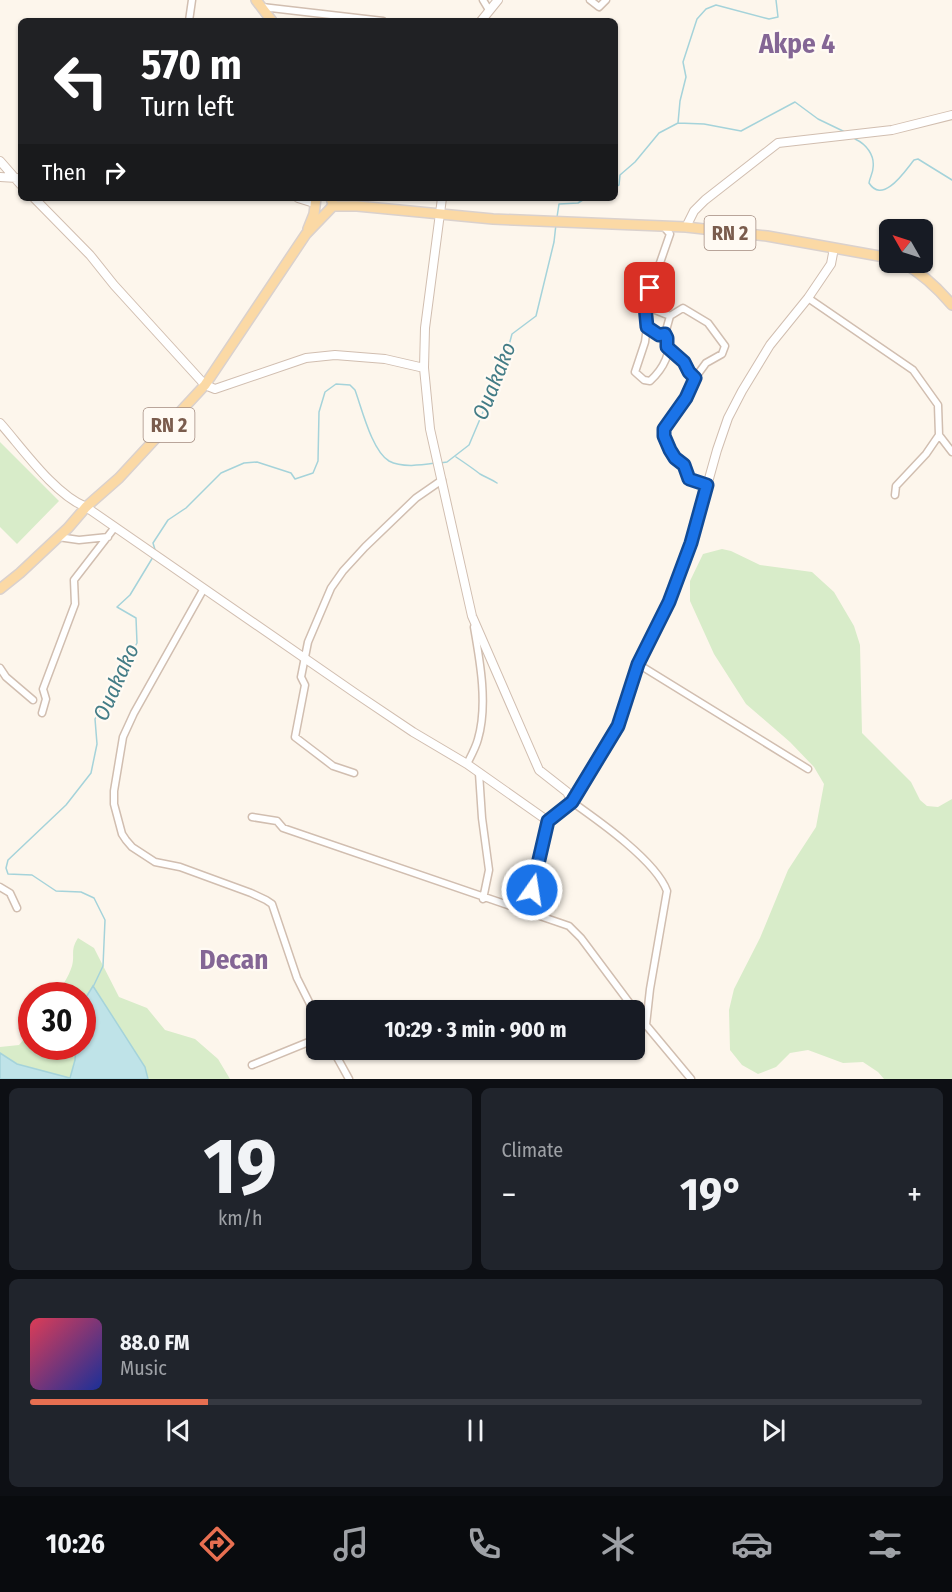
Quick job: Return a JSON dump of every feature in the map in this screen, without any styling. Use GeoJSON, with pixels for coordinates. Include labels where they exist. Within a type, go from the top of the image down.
{"type":"FeatureCollection","features":[{"type":"Feature","properties":{"kind":"main road"},"geometry":{"type":"LineString","coordinates":[[259,3],[270,18]]}},
{"type":"Feature","properties":{"kind":"main road"},"geometry":{"type":"LineString","coordinates":[[315,202],[319,211],[331,203]]}},
{"type":"Feature","properties":{"kind":"main road","name":"RN 2"},"geometry":{"type":"LineString","coordinates":[[306,234],[315,202]]}},
{"type":"Feature","properties":{"kind":"main road","name":"RN 2"},"geometry":{"type":"LineString","coordinates":[[0,589],[21,573],[58,537],[188,405],[205,385],[306,234],[331,203],[569,223],[686,227],[767,236],[879,256]]}},
{"type":"Feature","properties":{"kind":"main road"},"geometry":{"type":"LineString","coordinates":[[922,273],[952,305]]}},
{"type":"Feature","properties":{"kind":"street"},"geometry":{"type":"LineString","coordinates":[[189,18],[192,0]]}},
{"type":"Feature","properties":{"kind":"street"},"geometry":{"type":"LineString","coordinates":[[483,0],[489,10]]}},
{"type":"Feature","properties":{"kind":"street"},"geometry":{"type":"LineString","coordinates":[[483,18],[498,0]]}},
{"type":"Feature","properties":{"kind":"street"},"geometry":{"type":"LineString","coordinates":[[590,0],[599,7],[606,0]]}},
{"type":"Feature","properties":{"kind":"street"},"geometry":{"type":"LineString","coordinates":[[259,3],[362,18]]}},
{"type":"Feature","properties":{"kind":"street"},"geometry":{"type":"LineString","coordinates":[[686,227],[694,212],[705,200],[777,143],[892,130],[952,115]]}},
{"type":"Feature","properties":{"kind":"street"},"geometry":{"type":"LineString","coordinates":[[0,161],[17,178]]}},
{"type":"Feature","properties":{"kind":"street"},"geometry":{"type":"LineString","coordinates":[[0,177],[17,178]]}},
{"type":"Feature","properties":{"kind":"street"},"geometry":{"type":"LineString","coordinates":[[37,201],[90,255],[120,292],[205,385],[215,389],[306,358],[335,355],[385,359],[424,369]]}},
{"type":"Feature","properties":{"kind":"street"},"geometry":{"type":"LineString","coordinates":[[442,201],[425,328],[424,369],[427,408],[480,659],[483,702],[478,738],[467,765]]}},
{"type":"Feature","properties":{"kind":"street"},"geometry":{"type":"LineString","coordinates":[[664,226],[670,234],[645,306],[647,327],[645,342],[635,372],[644,380],[650,381],[664,364],[667,347],[665,334],[670,316],[683,308],[708,323],[725,346],[722,354],[706,363],[695,378],[686,398],[664,429],[664,436],[675,458],[684,465],[689,479],[707,485]]}},
{"type":"Feature","properties":{"kind":"street"},"geometry":{"type":"LineString","coordinates":[[527,912],[548,821],[572,802],[618,726],[638,664],[673,592],[691,543],[728,418],[770,345],[808,298],[831,264],[834,248]]}},
{"type":"Feature","properties":{"kind":"street"},"geometry":{"type":"LineString","coordinates":[[808,298],[913,370],[938,405],[939,435],[952,452]]}},
{"type":"Feature","properties":{"kind":"street"},"geometry":{"type":"LineString","coordinates":[[645,306],[670,316]]}},
{"type":"Feature","properties":{"kind":"street"},"geometry":{"type":"LineString","coordinates":[[647,327],[659,335],[665,334]]}},
{"type":"Feature","properties":{"kind":"street"},"geometry":{"type":"LineString","coordinates":[[667,347],[684,362],[695,378]]}},
{"type":"Feature","properties":{"kind":"street"},"geometry":{"type":"LineString","coordinates":[[0,423],[74,502],[86,507],[203,590],[548,821]]}},
{"type":"Feature","properties":{"kind":"street"},"geometry":{"type":"LineString","coordinates":[[896,495],[896,486],[926,454],[939,435]]}},
{"type":"Feature","properties":{"kind":"street"},"geometry":{"type":"LineString","coordinates":[[354,773],[333,766],[295,737],[305,685],[301,677],[308,642],[331,588],[343,571],[416,498],[442,480]]}},
{"type":"Feature","properties":{"kind":"street"},"geometry":{"type":"LineString","coordinates":[[42,713],[46,699],[43,689],[75,604],[74,580],[115,527]]}},
{"type":"Feature","properties":{"kind":"street"},"geometry":{"type":"LineString","coordinates":[[58,537],[79,540],[108,537]]}},
{"type":"Feature","properties":{"kind":"street"},"geometry":{"type":"LineString","coordinates":[[203,590],[134,713],[123,737],[114,804],[122,834],[126,840],[132,847],[155,862],[180,867],[251,893],[272,904],[297,978],[308,1000]]}},
{"type":"Feature","properties":{"kind":"street"},"geometry":{"type":"LineString","coordinates":[[472,616],[539,770],[567,792],[572,802],[610,829],[664,882],[667,891],[646,1025]]}},
{"type":"Feature","properties":{"kind":"street"},"geometry":{"type":"LineString","coordinates":[[638,664],[808,769]]}},
{"type":"Feature","properties":{"kind":"street"},"geometry":{"type":"LineString","coordinates":[[0,668],[33,700]]}},
{"type":"Feature","properties":{"kind":"street"},"geometry":{"type":"LineString","coordinates":[[479,773],[489,870],[483,899]]}},
{"type":"Feature","properties":{"kind":"street"},"geometry":{"type":"LineString","coordinates":[[252,817],[277,821],[283,828],[483,899],[568,926],[691,1079]]}},
{"type":"Feature","properties":{"kind":"street"},"geometry":{"type":"LineString","coordinates":[[0,887],[10,893],[16,908]]}},
{"type":"Feature","properties":{"kind":"street"},"geometry":{"type":"LineString","coordinates":[[252,1065],[306,1043]]}},
{"type":"Feature","properties":{"kind":"street"},"geometry":{"type":"LineString","coordinates":[[339,1060],[349,1079]]}},
{"type":"Feature","properties":{"kind":"green space"},"geometry":{"type":"Polygon","coordinates":[[[0,442],[59,501],[17,544],[0,527],[0,442]]]}},
{"type":"Feature","properties":{"kind":"green space"},"geometry":{"type":"Polygon","coordinates":[[[722,549],[760,565],[812,572],[834,592],[854,626],[860,645],[862,733],[911,782],[920,800],[927,806],[938,807],[952,799],[952,1079],[884,1079],[863,1062],[843,1063],[808,1050],[790,1053],[776,1067],[758,1074],[742,1065],[730,1050],[729,1010],[734,989],[760,938],[788,870],[816,827],[824,784],[814,767],[790,742],[746,704],[714,654],[690,601],[690,581],[703,554],[722,549]]]}},
{"type":"Feature","properties":{"kind":"green space"},"geometry":{"type":"Polygon","coordinates":[[[78,938],[94,948],[119,997],[147,1008],[165,1030],[195,1039],[218,1059],[230,1079],[148,1079],[145,1067],[96,991],[96,982],[64,982],[71,970],[74,946],[78,938]]]}},
{"type":"Feature","properties":{"kind":"green space"},"geometry":{"type":"Polygon","coordinates":[[[18,1045],[18,1060],[75,1060],[70,1078],[17,1064],[0,1053],[0,1047],[18,1045]]]}},
{"type":"Feature","properties":{"kind":"water"},"geometry":{"type":"Polygon","coordinates":[[[96,991],[145,1067],[148,1079],[0,1079],[0,1053],[17,1064],[70,1078],[75,1060],[96,1060],[96,991]]]}},
{"type":"Feature","properties":{"kind":"waterway","name":"Ouakako"},"geometry":{"type":"LineString","coordinates":[[618,186],[620,175],[635,162],[659,133],[678,123],[686,77],[683,62],[697,19],[706,9],[716,5],[769,19],[778,17],[776,0]]}},
{"type":"Feature","properties":{"kind":"waterway"},"geometry":{"type":"LineString","coordinates":[[678,123],[704,124],[741,131],[795,102],[818,119],[845,132]]}},
{"type":"Feature","properties":{"kind":"waterway"},"geometry":{"type":"LineString","coordinates":[[855,139],[863,144],[871,154],[873,170],[869,183],[875,189],[881,190],[893,184],[914,160],[918,159],[952,180]]}},
{"type":"Feature","properties":{"kind":"waterway","name":"Ouakako"},"geometry":{"type":"LineString","coordinates":[[557,217],[559,204],[581,201]]}},
{"type":"Feature","properties":{"kind":"waterway","name":"Ouakako"},"geometry":{"type":"LineString","coordinates":[[440,463],[447,462],[469,445],[505,360],[512,334],[536,316],[554,242],[556,224]]}},
{"type":"Feature","properties":{"kind":"waterway","name":"Ouakako"},"geometry":{"type":"LineString","coordinates":[[156,553],[153,543],[168,520],[186,508],[221,473],[244,463],[257,462],[291,473],[295,479],[313,473],[318,461],[319,412],[325,392],[336,384],[350,385],[355,390],[377,448],[389,461],[406,465],[436,463]]}},
{"type":"Feature","properties":{"kind":"waterway"},"geometry":{"type":"LineString","coordinates":[[456,457],[497,483]]}},
{"type":"Feature","properties":{"kind":"waterway","name":"Ouakako"},"geometry":{"type":"LineString","coordinates":[[95,982],[103,966],[105,920],[94,898],[81,892],[56,891],[32,875],[8,874],[6,868],[8,860],[66,805],[91,773],[97,744],[95,719],[137,643],[136,618],[117,607],[130,595],[153,557]]}},
{"type":"Feature","properties":{"kind":"district","name":"Akpe 4"},"geometry":{"type":"Point","coordinates":[797,44]}},
{"type":"Feature","properties":{"kind":"district","name":"Decan"},"geometry":{"type":"Point","coordinates":[234,960]}},
{"type":"Feature","properties":{"kind":"route"},"geometry":{"type":"LineString","coordinates":[[532,890],[548,821],[572,802],[618,726],[638,664],[669,602],[691,543],[707,485],[689,479],[684,465],[675,458],[664,436],[664,429],[692,389],[695,378],[684,362],[667,347],[665,334],[659,335],[647,327],[645,306],[650,288]]}}]}
